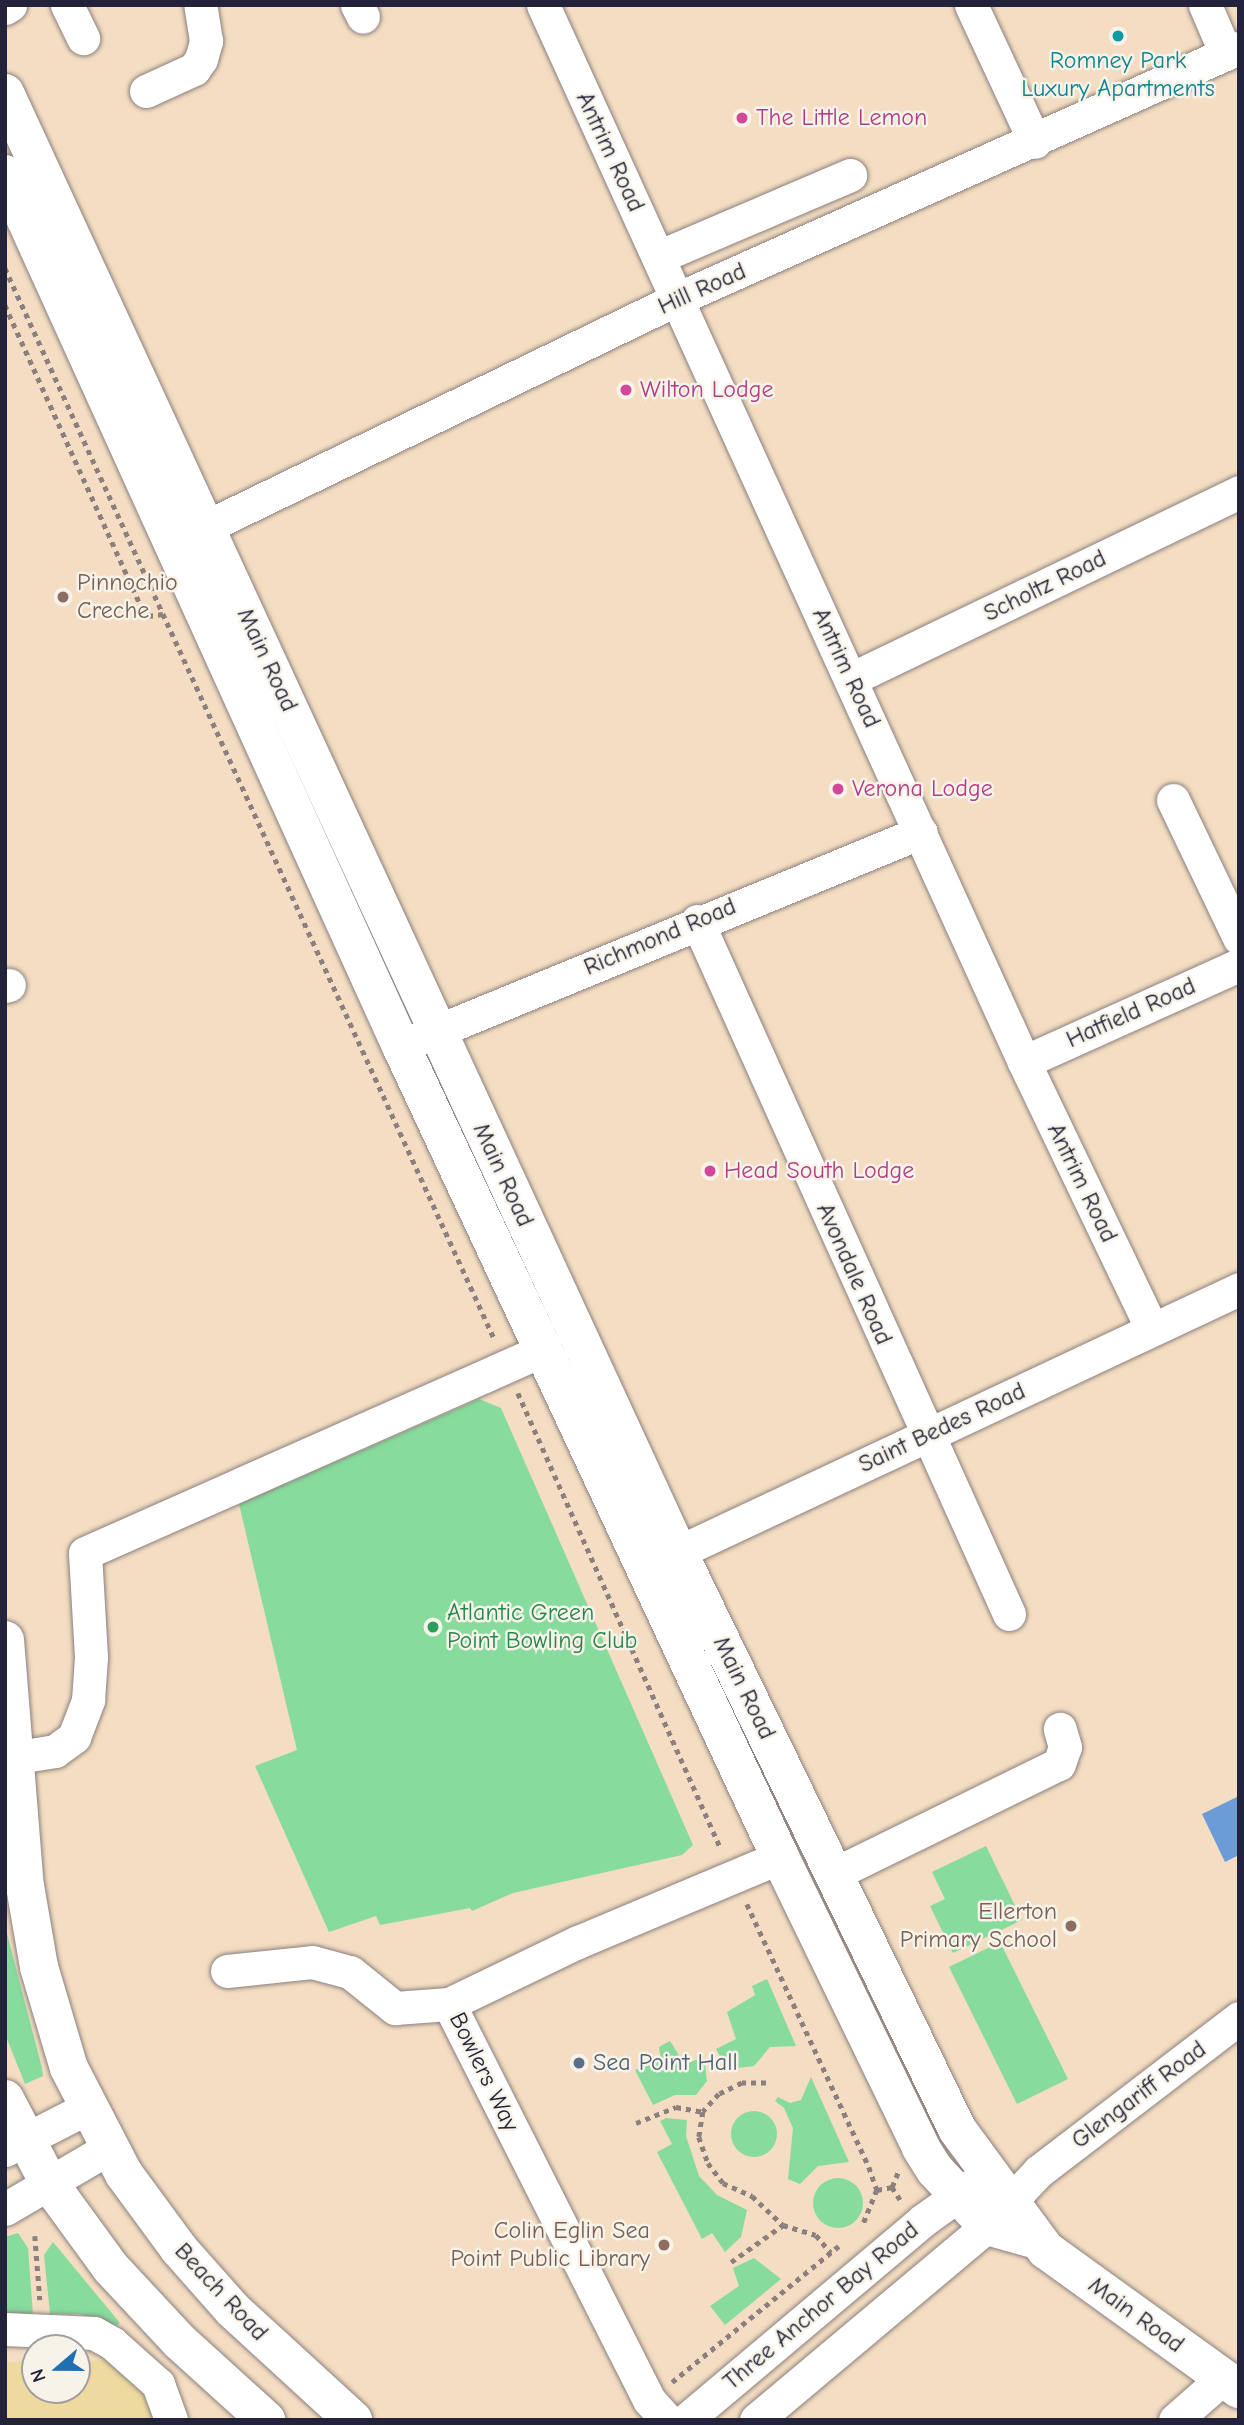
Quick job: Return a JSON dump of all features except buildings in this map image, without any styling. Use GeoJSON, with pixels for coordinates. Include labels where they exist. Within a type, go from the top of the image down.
{"type":"FeatureCollection","features":[{"type":"Feature","properties":{"kind":"main road","name":"Main Road"},"geometry":{"type":"LineString","coordinates":[[5,93],[436,1031],[661,1560],[780,1857],[921,2148],[1034,2239],[1231,2384]]}},
{"type":"Feature","properties":{"kind":"main road","name":"Main Road"},"geometry":{"type":"LineString","coordinates":[[5,174],[401,1045],[543,1350],[834,1874],[957,2129],[986,2199]]}},
{"type":"Feature","properties":{"kind":"main road","name":"Beach Road"},"geometry":{"type":"LineString","coordinates":[[5,1640],[10,1759],[25,1886],[39,1967],[69,2068],[109,2148],[179,2249],[233,2310],[354,2420]]}},
{"type":"Feature","properties":{"kind":"main road"},"geometry":{"type":"LineString","coordinates":[[5,2099],[15,2145],[49,2183],[111,2268],[179,2341],[266,2420]]}},
{"type":"Feature","properties":{"kind":"street"},"geometry":{"type":"LineString","coordinates":[[67,5],[83,38]]}},
{"type":"Feature","properties":{"kind":"street"},"geometry":{"type":"LineString","coordinates":[[146,91],[194,69],[201,59],[206,41],[200,5]]}},
{"type":"Feature","properties":{"kind":"street","name":"Antrim Road"},"geometry":{"type":"LineString","coordinates":[[542,5],[1024,1062],[1152,1329]]}},
{"type":"Feature","properties":{"kind":"street"},"geometry":{"type":"LineString","coordinates":[[971,5],[1035,142]]}},
{"type":"Feature","properties":{"kind":"street"},"geometry":{"type":"LineString","coordinates":[[1205,5],[1232,51]]}},
{"type":"Feature","properties":{"kind":"street","name":"Hill Road"},"geometry":{"type":"LineString","coordinates":[[172,543],[677,299],[1035,142],[1232,51]]}},
{"type":"Feature","properties":{"kind":"street"},"geometry":{"type":"LineString","coordinates":[[658,257],[849,175]]}},
{"type":"Feature","properties":{"kind":"street","name":"Scholtz Road"},"geometry":{"type":"LineString","coordinates":[[851,679],[1239,492]]}},
{"type":"Feature","properties":{"kind":"street"},"geometry":{"type":"LineString","coordinates":[[1173,800],[1239,938]]}},
{"type":"Feature","properties":{"kind":"street","name":"Richmond Road"},"geometry":{"type":"LineString","coordinates":[[401,1045],[696,921],[921,832]]}},
{"type":"Feature","properties":{"kind":"street","name":"Avondale Road"},"geometry":{"type":"LineString","coordinates":[[696,921],[1009,1614]]}},
{"type":"Feature","properties":{"kind":"street","name":"Hatfield Road"},"geometry":{"type":"LineString","coordinates":[[1024,1062],[1239,965]]}},
{"type":"Feature","properties":{"kind":"street","name":"Saint Bedes Road"},"geometry":{"type":"LineString","coordinates":[[661,1560],[1239,1289]]}},
{"type":"Feature","properties":{"kind":"street"},"geometry":{"type":"LineString","coordinates":[[10,1759],[55,1751],[74,1737],[88,1700],[91,1657],[85,1553],[543,1350]]}},
{"type":"Feature","properties":{"kind":"street"},"geometry":{"type":"LineString","coordinates":[[834,1874],[1059,1764],[1065,1747],[1060,1729]]}},
{"type":"Feature","properties":{"kind":"street","name":"Bowlers Way"},"geometry":{"type":"LineString","coordinates":[[658,2410],[627,2357],[449,2004],[578,1942],[780,1857]]}},
{"type":"Feature","properties":{"kind":"street"},"geometry":{"type":"LineString","coordinates":[[227,1971],[312,1962],[350,1972],[396,2008],[449,2004]]}},
{"type":"Feature","properties":{"kind":"street","name":"Glengariff Road"},"geometry":{"type":"LineString","coordinates":[[986,2199],[1039,2171],[1239,2018]]}},
{"type":"Feature","properties":{"kind":"street"},"geometry":{"type":"LineString","coordinates":[[15,2145],[89,2107]]}},
{"type":"Feature","properties":{"kind":"street"},"geometry":{"type":"LineString","coordinates":[[5,2209],[109,2148]]}},
{"type":"Feature","properties":{"kind":"street","name":"Three Anchor Bay Road"},"geometry":{"type":"LineString","coordinates":[[686,2420],[986,2199]]}},
{"type":"Feature","properties":{"kind":"street","name":"Three Anchor Bay Road"},"geometry":{"type":"LineString","coordinates":[[756,2420],[986,2199]]}},
{"type":"Feature","properties":{"kind":"street"},"geometry":{"type":"LineString","coordinates":[[5,2329],[42,2328],[94,2333],[112,2343],[158,2384],[171,2420]]}},
{"type":"Feature","properties":{"kind":"street"},"geometry":{"type":"LineString","coordinates":[[1175,2420],[1231,2384]]}},
{"type":"Feature","properties":{"kind":"path"},"geometry":{"type":"LineString","coordinates":[[5,268],[507,1367],[877,2190],[866,2224],[857,2232]]}},
{"type":"Feature","properties":{"kind":"path"},"geometry":{"type":"LineString","coordinates":[[5,305],[143,611],[148,616],[163,614]]}},
{"type":"Feature","properties":{"kind":"path"},"geometry":{"type":"LineString","coordinates":[[766,2083],[742,2083],[719,2094],[704,2112],[699,2137],[708,2163],[723,2183],[752,2196],[783,2225],[816,2235],[831,2253]]}},
{"type":"Feature","properties":{"kind":"path"},"geometry":{"type":"LineString","coordinates":[[636,2123],[676,2107],[704,2112]]}},
{"type":"Feature","properties":{"kind":"path"},"geometry":{"type":"LineString","coordinates":[[877,2190],[892,2187]]}},
{"type":"Feature","properties":{"kind":"path"},"geometry":{"type":"LineString","coordinates":[[731,2262],[783,2225]]}},
{"type":"Feature","properties":{"kind":"path"},"geometry":{"type":"LineString","coordinates":[[35,2236],[42,2328]]}},
{"type":"Feature","properties":{"kind":"path"},"geometry":{"type":"LineString","coordinates":[[658,2410],[848,2239]]}},
{"type":"Feature","properties":{"kind":"green space","name":"Atlantic Green Point Bowling Club"},"geometry":{"type":"Polygon","coordinates":[[[479,1399],[501,1408],[693,1845],[682,1855],[513,1893],[472,1911],[470,1908],[380,1925],[376,1916],[329,1932],[255,1766],[297,1750],[239,1504],[479,1399]]]}},
{"type":"Feature","properties":{"kind":"green space"},"geometry":{"type":"Polygon","coordinates":[[[986,1846],[1022,1920],[953,1953],[930,1906],[945,1899],[932,1872],[986,1846]]]}},
{"type":"Feature","properties":{"kind":"green space"},"geometry":{"type":"Polygon","coordinates":[[[5,1926],[42,2068],[43,2076],[25,2084],[5,2034],[5,1926]]]}},
{"type":"Feature","properties":{"kind":"green space"},"geometry":{"type":"Polygon","coordinates":[[[1000,1942],[1068,2079],[1017,2104],[949,1967],[1000,1942]]]}},
{"type":"Feature","properties":{"kind":"green space"},"geometry":{"type":"Polygon","coordinates":[[[767,1979],[796,2046],[770,2047],[754,2066],[738,2068],[722,2060],[716,2049],[736,2039],[727,2012],[755,1995],[752,1986],[767,1979]]]}},
{"type":"Feature","properties":{"kind":"green space"},"geometry":{"type":"Polygon","coordinates":[[[670,2041],[685,2065],[704,2056],[707,2081],[696,2095],[675,2095],[653,2105],[635,2070],[661,2061],[659,2047],[670,2041]]]}},
{"type":"Feature","properties":{"kind":"green space"},"geometry":{"type":"Polygon","coordinates":[[[811,2077],[849,2162],[818,2166],[800,2184],[788,2179],[793,2128],[784,2108],[775,2101],[778,2097],[790,2103],[801,2100],[811,2077]]]}},
{"type":"Feature","properties":{"kind":"green space"},"geometry":{"type":"Polygon","coordinates":[[[754,2111],[771,2117],[777,2134],[771,2151],[754,2157],[737,2151],[731,2134],[737,2117],[754,2111]]]}},
{"type":"Feature","properties":{"kind":"green space"},"geometry":{"type":"Polygon","coordinates":[[[666,2118],[687,2120],[686,2136],[699,2176],[717,2195],[747,2210],[741,2237],[725,2252],[712,2233],[702,2239],[657,2152],[672,2144],[660,2121],[666,2118]]]}},
{"type":"Feature","properties":{"kind":"green space"},"geometry":{"type":"Polygon","coordinates":[[[838,2178],[856,2185],[863,2203],[856,2221],[838,2228],[820,2221],[813,2203],[820,2185],[838,2178]]]}},
{"type":"Feature","properties":{"kind":"green space"},"geometry":{"type":"Polygon","coordinates":[[[18,2233],[28,2248],[33,2315],[5,2315],[5,2237],[18,2233]]]}},
{"type":"Feature","properties":{"kind":"green space"},"geometry":{"type":"Polygon","coordinates":[[[53,2242],[120,2323],[116,2326],[79,2314],[50,2314],[44,2255],[53,2242]]]}},
{"type":"Feature","properties":{"kind":"green space"},"geometry":{"type":"Polygon","coordinates":[[[754,2258],[781,2279],[725,2325],[710,2306],[739,2286],[733,2268],[754,2258]]]}},
{"type":"Feature","properties":{"kind":"sand"},"geometry":{"type":"Polygon","coordinates":[[[106,2360],[139,2377],[156,2420],[5,2418],[5,2362],[21,2361],[21,2404],[91,2404],[91,2361],[106,2360]]]}},
{"type":"Feature","properties":{"kind":"water"},"geometry":{"type":"Polygon","coordinates":[[[1239,1796],[1239,1855],[1225,1862],[1202,1814],[1239,1796]]]}},
{"type":"Feature","properties":{"kind":"place","name":"Romney Park Luxury Apartments"},"geometry":{"type":"Point","coordinates":[1118,36]}},
{"type":"Feature","properties":{"kind":"place","name":"The Little Lemon"},"geometry":{"type":"Point","coordinates":[742,118]}},
{"type":"Feature","properties":{"kind":"place","name":"Wilton Lodge"},"geometry":{"type":"Point","coordinates":[626,390]}},
{"type":"Feature","properties":{"kind":"place","name":"Pinnochio Creche"},"geometry":{"type":"Point","coordinates":[63,597]}},
{"type":"Feature","properties":{"kind":"place","name":"Verona Lodge"},"geometry":{"type":"Point","coordinates":[838,789]}},
{"type":"Feature","properties":{"kind":"place","name":"Head South Lodge"},"geometry":{"type":"Point","coordinates":[710,1171]}},
{"type":"Feature","properties":{"kind":"place","name":"Atlantic Green Point Bowling Club"},"geometry":{"type":"Point","coordinates":[433,1627]}},
{"type":"Feature","properties":{"kind":"place","name":"Ellerton Primary School"},"geometry":{"type":"Point","coordinates":[1071,1926]}},
{"type":"Feature","properties":{"kind":"place","name":"Sea Point Hall"},"geometry":{"type":"Point","coordinates":[579,2063]}},
{"type":"Feature","properties":{"kind":"place","name":"Colin Eglin Sea Point Public Library"},"geometry":{"type":"Point","coordinates":[664,2245]}}]}
